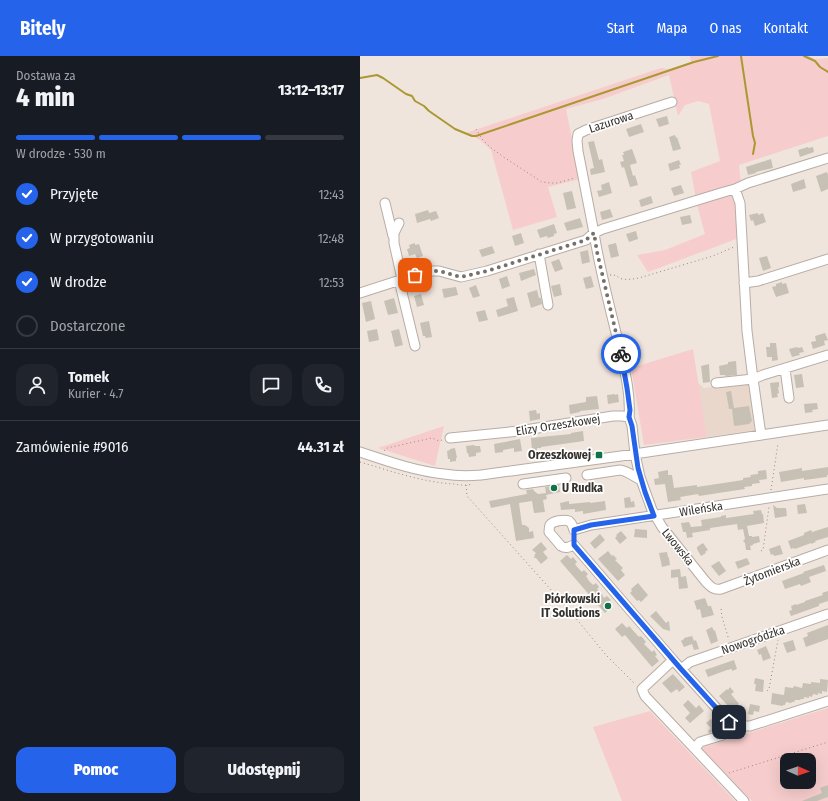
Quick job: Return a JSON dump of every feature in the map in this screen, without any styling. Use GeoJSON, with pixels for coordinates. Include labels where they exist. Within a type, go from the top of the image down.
{"type":"FeatureCollection","features":[{"type":"Feature","properties":{"kind":"street","name":"Lazurowa"},"geometry":{"type":"LineString","coordinates":[[629,417],[630,410],[622,359],[597,252],[577,141],[578,134],[586,130],[672,102]]}},
{"type":"Feature","properties":{"kind":"street"},"geometry":{"type":"LineString","coordinates":[[360,293],[428,271],[439,271],[461,277],[487,271],[586,240],[594,233],[603,229],[735,189],[748,183],[828,158]]}},
{"type":"Feature","properties":{"kind":"street"},"geometry":{"type":"LineString","coordinates":[[735,189],[740,203],[747,331],[761,435]]}},
{"type":"Feature","properties":{"kind":"street"},"geometry":{"type":"LineString","coordinates":[[385,203],[394,238]]}},
{"type":"Feature","properties":{"kind":"street"},"geometry":{"type":"LineString","coordinates":[[399,223],[396,230],[394,243],[400,279],[415,346]]}},
{"type":"Feature","properties":{"kind":"street"},"geometry":{"type":"LineString","coordinates":[[539,254],[548,305]]}},
{"type":"Feature","properties":{"kind":"street"},"geometry":{"type":"LineString","coordinates":[[744,283],[758,281],[828,259]]}},
{"type":"Feature","properties":{"kind":"street"},"geometry":{"type":"LineString","coordinates":[[716,383],[753,379],[828,355]]}},
{"type":"Feature","properties":{"kind":"street"},"geometry":{"type":"LineString","coordinates":[[785,369],[789,398]]}},
{"type":"Feature","properties":{"kind":"street","name":"Elizy Orzeszkowej"},"geometry":{"type":"LineString","coordinates":[[450,438],[519,431],[613,416],[629,417]]}},
{"type":"Feature","properties":{"kind":"street"},"geometry":{"type":"LineString","coordinates":[[629,417],[632,426],[636,454]]}},
{"type":"Feature","properties":{"kind":"street"},"geometry":{"type":"LineString","coordinates":[[360,452],[421,470],[466,480],[491,474],[828,425]]}},
{"type":"Feature","properties":{"kind":"street","name":"Lwowska"},"geometry":{"type":"LineString","coordinates":[[636,454],[641,480],[654,516],[706,582],[716,590]]}},
{"type":"Feature","properties":{"kind":"street"},"geometry":{"type":"LineString","coordinates":[[544,467],[546,481]]}},
{"type":"Feature","properties":{"kind":"street"},"geometry":{"type":"LineString","coordinates":[[587,475],[624,470],[641,480]]}},
{"type":"Feature","properties":{"kind":"street"},"geometry":{"type":"LineString","coordinates":[[523,484],[566,478]]}},
{"type":"Feature","properties":{"kind":"street","name":"Wileńska"},"geometry":{"type":"LineString","coordinates":[[574,530],[591,525],[828,489]]}},
{"type":"Feature","properties":{"kind":"street"},"geometry":{"type":"LineString","coordinates":[[574,545],[569,548],[563,547],[550,535],[550,525],[553,522],[561,520],[569,521],[574,530],[574,545],[673,660],[733,725],[750,726],[828,701]]}},
{"type":"Feature","properties":{"kind":"street","name":"Żytomierska"},"geometry":{"type":"LineString","coordinates":[[716,590],[740,583],[828,550]]}},
{"type":"Feature","properties":{"kind":"street","name":"Nowogródzka"},"geometry":{"type":"LineString","coordinates":[[681,669],[690,662],[828,614]]}},
{"type":"Feature","properties":{"kind":"street"},"geometry":{"type":"LineString","coordinates":[[673,660],[642,689],[645,696],[744,801]]}},
{"type":"Feature","properties":{"kind":"street"},"geometry":{"type":"LineString","coordinates":[[695,748],[700,742],[723,735],[729,731],[733,725]]}},
{"type":"Feature","properties":{"kind":"path"},"geometry":{"type":"LineString","coordinates":[[476,129],[482,139],[490,147],[504,158],[542,182],[557,183],[583,176]]}},
{"type":"Feature","properties":{"kind":"path"},"geometry":{"type":"LineString","coordinates":[[603,276],[613,275],[628,280],[639,278],[712,256],[733,247],[743,247]]}},
{"type":"Feature","properties":{"kind":"path"},"geometry":{"type":"LineString","coordinates":[[380,458],[387,448],[432,438],[439,441],[450,438]]}},
{"type":"Feature","properties":{"kind":"path"},"geometry":{"type":"LineString","coordinates":[[466,480],[467,496],[569,610],[606,654],[632,682],[642,689]]}},
{"type":"Feature","properties":{"kind":"path"},"geometry":{"type":"LineString","coordinates":[[722,609],[722,617],[732,648]]}},
{"type":"Feature","properties":{"kind":"path"},"geometry":{"type":"LineString","coordinates":[[767,692],[769,689],[779,631]]}},
{"type":"Feature","properties":{"kind":"path"},"geometry":{"type":"LineString","coordinates":[[723,779],[729,773],[828,742]]}},
{"type":"Feature","properties":{"kind":"shaded area"},"geometry":{"type":"Polygon","coordinates":[[[690,56],[809,56],[815,59],[828,58],[828,136],[739,165],[742,196],[739,238],[648,272],[637,255],[665,250],[705,234],[697,205],[691,172],[720,161],[709,104],[698,101],[685,105],[678,116],[669,75],[603,99],[566,109],[580,179],[548,187],[557,217],[513,230],[491,150],[480,140],[466,133],[661,68],[669,69],[691,62],[690,56]]]}},
{"type":"Feature","properties":{"kind":"shaded area"},"geometry":{"type":"Polygon","coordinates":[[[693,349],[707,437],[644,445],[631,368],[693,349]]]}},
{"type":"Feature","properties":{"kind":"shaded area"},"geometry":{"type":"Polygon","coordinates":[[[749,382],[755,430],[707,437],[698,383],[704,388],[749,382]]]}},
{"type":"Feature","properties":{"kind":"shaded area"},"geometry":{"type":"Polygon","coordinates":[[[444,426],[435,466],[378,448],[444,426]]]}},
{"type":"Feature","properties":{"kind":"shaded area"},"geometry":{"type":"Polygon","coordinates":[[[828,708],[828,801],[752,801],[701,748],[828,708]]]}},
{"type":"Feature","properties":{"kind":"shaded area"},"geometry":{"type":"Polygon","coordinates":[[[650,711],[735,801],[622,801],[593,727],[650,711]]]}},
{"type":"Feature","properties":{"kind":"building"},"geometry":{"type":"Polygon","coordinates":[[[667,116],[669,124],[659,127],[656,119],[667,116]]]}},
{"type":"Feature","properties":{"kind":"building"},"geometry":{"type":"Polygon","coordinates":[[[641,124],[644,132],[629,137],[626,129],[641,124]]]}},
{"type":"Feature","properties":{"kind":"building"},"geometry":{"type":"Polygon","coordinates":[[[675,135],[681,149],[673,151],[669,137],[675,135]]]}},
{"type":"Feature","properties":{"kind":"building"},"geometry":{"type":"Polygon","coordinates":[[[594,141],[599,160],[602,159],[605,172],[591,175],[590,169],[594,168],[588,142],[594,141]]]}},
{"type":"Feature","properties":{"kind":"building"},"geometry":{"type":"Polygon","coordinates":[[[813,147],[814,152],[800,157],[798,150],[813,147]]]}},
{"type":"Feature","properties":{"kind":"building"},"geometry":{"type":"Polygon","coordinates":[[[632,149],[637,163],[630,165],[633,176],[635,175],[638,185],[630,187],[624,167],[622,168],[620,162],[624,161],[622,155],[624,155],[623,152],[632,149]]]}},
{"type":"Feature","properties":{"kind":"building"},"geometry":{"type":"Polygon","coordinates":[[[771,159],[773,168],[748,175],[746,167],[771,159]]]}},
{"type":"Feature","properties":{"kind":"building"},"geometry":{"type":"Polygon","coordinates":[[[679,160],[681,165],[679,165],[680,168],[670,171],[668,164],[679,160]]]}},
{"type":"Feature","properties":{"kind":"building"},"geometry":{"type":"Polygon","coordinates":[[[827,172],[828,189],[821,192],[816,176],[827,172]]]}},
{"type":"Feature","properties":{"kind":"building"},"geometry":{"type":"Polygon","coordinates":[[[804,179],[806,188],[793,192],[791,184],[804,179]]]}},
{"type":"Feature","properties":{"kind":"building"},"geometry":{"type":"Polygon","coordinates":[[[609,182],[612,193],[599,197],[597,191],[602,190],[601,185],[609,182]]]}},
{"type":"Feature","properties":{"kind":"building"},"geometry":{"type":"Polygon","coordinates":[[[681,185],[684,193],[674,196],[671,188],[681,185]]]}},
{"type":"Feature","properties":{"kind":"building"},"geometry":{"type":"Polygon","coordinates":[[[572,191],[576,208],[567,210],[563,193],[572,191]]]}},
{"type":"Feature","properties":{"kind":"building"},"geometry":{"type":"Polygon","coordinates":[[[651,196],[653,203],[641,207],[639,200],[651,196]]]}},
{"type":"Feature","properties":{"kind":"building"},"geometry":{"type":"Polygon","coordinates":[[[610,209],[613,217],[602,220],[600,212],[610,209]]]}},
{"type":"Feature","properties":{"kind":"building"},"geometry":{"type":"Polygon","coordinates":[[[428,210],[429,213],[436,211],[439,218],[417,223],[415,214],[428,210]]]}},
{"type":"Feature","properties":{"kind":"building"},"geometry":{"type":"Polygon","coordinates":[[[758,213],[758,215],[763,213],[766,222],[755,226],[749,215],[758,213]]]}},
{"type":"Feature","properties":{"kind":"building"},"geometry":{"type":"Polygon","coordinates":[[[690,215],[692,223],[682,225],[680,217],[690,215]]]}},
{"type":"Feature","properties":{"kind":"building"},"geometry":{"type":"Polygon","coordinates":[[[580,218],[583,227],[567,231],[564,223],[580,218]]]}},
{"type":"Feature","properties":{"kind":"building"},"geometry":{"type":"Polygon","coordinates":[[[554,224],[557,233],[554,234],[554,236],[540,238],[537,230],[554,224]]]}},
{"type":"Feature","properties":{"kind":"building"},"geometry":{"type":"Polygon","coordinates":[[[636,231],[638,239],[629,242],[626,234],[636,231]]]}},
{"type":"Feature","properties":{"kind":"building"},"geometry":{"type":"Polygon","coordinates":[[[521,233],[524,243],[515,246],[512,236],[521,233]]]}},
{"type":"Feature","properties":{"kind":"building"},"geometry":{"type":"Polygon","coordinates":[[[415,243],[415,245],[419,244],[423,256],[417,258],[415,254],[409,256],[407,249],[410,248],[409,245],[415,243]]]}},
{"type":"Feature","properties":{"kind":"building"},"geometry":{"type":"Polygon","coordinates":[[[616,243],[619,256],[611,258],[608,245],[616,243]]]}},
{"type":"Feature","properties":{"kind":"building"},"geometry":{"type":"Polygon","coordinates":[[[492,246],[495,253],[482,257],[479,250],[492,246]]]}},
{"type":"Feature","properties":{"kind":"building"},"geometry":{"type":"Polygon","coordinates":[[[588,250],[590,262],[582,264],[580,252],[588,250]]]}},
{"type":"Feature","properties":{"kind":"building"},"geometry":{"type":"Polygon","coordinates":[[[767,256],[771,268],[763,271],[759,258],[767,256]]]}},
{"type":"Feature","properties":{"kind":"building"},"geometry":{"type":"Polygon","coordinates":[[[559,259],[563,269],[555,272],[551,262],[559,259]]]}},
{"type":"Feature","properties":{"kind":"building"},"geometry":{"type":"Polygon","coordinates":[[[534,269],[536,275],[521,281],[519,273],[534,269]]]}},
{"type":"Feature","properties":{"kind":"building"},"geometry":{"type":"Polygon","coordinates":[[[507,276],[510,286],[502,289],[499,279],[507,276]]]}},
{"type":"Feature","properties":{"kind":"building"},"geometry":{"type":"Polygon","coordinates":[[[591,276],[594,287],[586,289],[583,278],[591,276]]]}},
{"type":"Feature","properties":{"kind":"building"},"geometry":{"type":"Polygon","coordinates":[[[782,282],[782,284],[786,283],[789,293],[776,297],[772,287],[782,282]]]}},
{"type":"Feature","properties":{"kind":"building"},"geometry":{"type":"Polygon","coordinates":[[[560,284],[562,295],[554,297],[551,286],[560,284]]]}},
{"type":"Feature","properties":{"kind":"building"},"geometry":{"type":"Polygon","coordinates":[[[476,285],[480,296],[473,298],[469,288],[476,285]]]}},
{"type":"Feature","properties":{"kind":"building"},"geometry":{"type":"Polygon","coordinates":[[[456,287],[458,295],[444,298],[442,289],[456,287]]]}},
{"type":"Feature","properties":{"kind":"building"},"geometry":{"type":"Polygon","coordinates":[[[537,290],[542,304],[531,308],[527,293],[537,290]]]}},
{"type":"Feature","properties":{"kind":"building"},"geometry":{"type":"Polygon","coordinates":[[[421,294],[424,305],[417,307],[414,296],[421,294]]]}},
{"type":"Feature","properties":{"kind":"building"},"geometry":{"type":"Polygon","coordinates":[[[514,297],[518,311],[498,317],[496,310],[508,306],[506,299],[514,297]]]}},
{"type":"Feature","properties":{"kind":"building"},"geometry":{"type":"Polygon","coordinates":[[[394,298],[398,313],[388,315],[384,301],[394,298]]]}},
{"type":"Feature","properties":{"kind":"building"},"geometry":{"type":"Polygon","coordinates":[[[371,301],[375,319],[366,322],[362,303],[371,301]]]}},
{"type":"Feature","properties":{"kind":"building"},"geometry":{"type":"Polygon","coordinates":[[[485,310],[488,320],[479,322],[476,312],[485,310]]]}},
{"type":"Feature","properties":{"kind":"building"},"geometry":{"type":"Polygon","coordinates":[[[429,321],[432,337],[426,338],[423,336],[420,323],[429,321]]]}},
{"type":"Feature","properties":{"kind":"building"},"geometry":{"type":"Polygon","coordinates":[[[377,329],[379,340],[369,342],[367,331],[377,329]]]}},
{"type":"Feature","properties":{"kind":"building"},"geometry":{"type":"Polygon","coordinates":[[[399,329],[403,345],[395,347],[391,331],[399,329]]]}},
{"type":"Feature","properties":{"kind":"building"},"geometry":{"type":"Polygon","coordinates":[[[825,333],[828,340],[824,341],[825,345],[813,349],[811,342],[816,341],[815,336],[825,333]]]}},
{"type":"Feature","properties":{"kind":"building"},"geometry":{"type":"Polygon","coordinates":[[[770,343],[776,343],[778,360],[772,361],[772,357],[767,357],[766,347],[770,347],[770,343]]]}},
{"type":"Feature","properties":{"kind":"building"},"geometry":{"type":"Polygon","coordinates":[[[802,347],[804,352],[799,353],[800,355],[792,357],[789,349],[802,347]]]}},
{"type":"Feature","properties":{"kind":"building"},"geometry":{"type":"Polygon","coordinates":[[[736,361],[737,375],[720,375],[719,366],[728,364],[728,362],[736,361]]]}},
{"type":"Feature","properties":{"kind":"building"},"geometry":{"type":"Polygon","coordinates":[[[709,364],[710,382],[703,383],[701,366],[709,364]]]}},
{"type":"Feature","properties":{"kind":"building"},"geometry":{"type":"Polygon","coordinates":[[[802,374],[804,387],[796,388],[794,375],[802,374]]]}},
{"type":"Feature","properties":{"kind":"building"},"geometry":{"type":"Polygon","coordinates":[[[779,382],[778,397],[772,398],[770,383],[779,382]]]}},
{"type":"Feature","properties":{"kind":"building"},"geometry":{"type":"Polygon","coordinates":[[[731,391],[734,408],[749,406],[752,421],[749,424],[734,426],[732,409],[729,409],[726,392],[731,391]]]}},
{"type":"Feature","properties":{"kind":"building"},"geometry":{"type":"Polygon","coordinates":[[[618,394],[619,402],[608,404],[607,395],[618,394]]]}},
{"type":"Feature","properties":{"kind":"building"},"geometry":{"type":"Polygon","coordinates":[[[597,396],[599,409],[580,411],[570,414],[569,405],[586,402],[586,397],[597,396]]]}},
{"type":"Feature","properties":{"kind":"building"},"geometry":{"type":"Polygon","coordinates":[[[817,403],[818,409],[812,410],[813,412],[805,413],[804,404],[817,403]]]}},
{"type":"Feature","properties":{"kind":"building"},"geometry":{"type":"Polygon","coordinates":[[[536,410],[537,414],[540,413],[540,419],[530,421],[529,411],[536,410]]]}},
{"type":"Feature","properties":{"kind":"building"},"geometry":{"type":"Polygon","coordinates":[[[583,431],[584,441],[541,447],[537,448],[537,451],[532,452],[531,438],[571,434],[583,431]]]}},
{"type":"Feature","properties":{"kind":"building"},"geometry":{"type":"Polygon","coordinates":[[[520,439],[522,451],[514,452],[514,448],[495,453],[494,444],[520,439]]]}},
{"type":"Feature","properties":{"kind":"building"},"geometry":{"type":"Polygon","coordinates":[[[466,446],[480,446],[481,452],[476,453],[476,456],[469,457],[466,446]]]}},
{"type":"Feature","properties":{"kind":"building"},"geometry":{"type":"Polygon","coordinates":[[[455,448],[457,458],[456,461],[450,462],[447,451],[455,448]]]}},
{"type":"Feature","properties":{"kind":"building"},"geometry":{"type":"Polygon","coordinates":[[[828,467],[827,477],[804,480],[804,478],[781,482],[779,472],[802,468],[802,471],[828,467]]]}},
{"type":"Feature","properties":{"kind":"building"},"geometry":{"type":"Polygon","coordinates":[[[668,470],[668,475],[672,475],[674,488],[697,485],[697,487],[743,480],[743,478],[751,477],[750,475],[758,474],[758,471],[766,470],[767,479],[759,480],[760,483],[744,487],[745,489],[699,496],[698,494],[680,497],[681,500],[668,502],[665,484],[655,485],[654,479],[659,478],[658,472],[668,470]]]}},
{"type":"Feature","properties":{"kind":"building"},"geometry":{"type":"Polygon","coordinates":[[[559,485],[560,492],[546,495],[547,499],[543,500],[545,512],[534,513],[532,501],[519,503],[522,525],[529,528],[529,532],[533,531],[534,538],[516,541],[510,504],[491,508],[489,501],[527,494],[526,490],[533,489],[538,494],[546,493],[545,487],[559,485]]]}},
{"type":"Feature","properties":{"kind":"building"},"geometry":{"type":"Polygon","coordinates":[[[630,497],[631,502],[634,501],[635,507],[625,508],[624,498],[630,497]]]}},
{"type":"Feature","properties":{"kind":"building"},"geometry":{"type":"Polygon","coordinates":[[[569,501],[569,504],[605,501],[606,510],[583,514],[583,511],[575,512],[575,509],[561,510],[560,503],[569,501]]]}},
{"type":"Feature","properties":{"kind":"building"},"geometry":{"type":"Polygon","coordinates":[[[805,504],[807,513],[798,514],[797,505],[805,504]]]}},
{"type":"Feature","properties":{"kind":"building"},"geometry":{"type":"Polygon","coordinates":[[[773,505],[777,508],[786,508],[787,516],[775,518],[773,505]]]}},
{"type":"Feature","properties":{"kind":"building"},"geometry":{"type":"Polygon","coordinates":[[[761,510],[764,523],[747,526],[749,536],[759,536],[760,542],[750,546],[751,550],[746,550],[745,543],[743,541],[745,539],[743,529],[738,530],[737,524],[710,528],[710,530],[692,533],[693,537],[687,538],[686,532],[683,532],[681,523],[689,522],[691,527],[702,526],[701,520],[726,515],[726,518],[754,514],[753,511],[761,510]]]}},
{"type":"Feature","properties":{"kind":"building"},"geometry":{"type":"Polygon","coordinates":[[[828,527],[828,537],[815,541],[816,542],[811,544],[791,549],[788,541],[804,535],[804,533],[811,530],[812,532],[828,527]]]}},
{"type":"Feature","properties":{"kind":"building"},"geometry":{"type":"Polygon","coordinates":[[[635,529],[647,530],[647,538],[634,537],[635,529]]]}},
{"type":"Feature","properties":{"kind":"building"},"geometry":{"type":"Polygon","coordinates":[[[621,531],[627,538],[620,544],[615,538],[621,531]]]}},
{"type":"Feature","properties":{"kind":"building"},"geometry":{"type":"Polygon","coordinates":[[[600,534],[605,540],[595,549],[590,543],[600,534]]]}},
{"type":"Feature","properties":{"kind":"building"},"geometry":{"type":"Polygon","coordinates":[[[541,542],[547,549],[543,552],[548,558],[541,564],[536,558],[534,558],[536,553],[532,550],[541,542]]]}},
{"type":"Feature","properties":{"kind":"building"},"geometry":{"type":"Polygon","coordinates":[[[703,543],[708,550],[701,556],[697,547],[703,543]]]}},
{"type":"Feature","properties":{"kind":"building"},"geometry":{"type":"Polygon","coordinates":[[[780,545],[783,554],[774,556],[773,554],[771,555],[769,549],[780,545]]]}},
{"type":"Feature","properties":{"kind":"building"},"geometry":{"type":"Polygon","coordinates":[[[608,551],[617,559],[615,560],[623,568],[621,570],[625,575],[618,581],[598,559],[608,551]]]}},
{"type":"Feature","properties":{"kind":"building"},"geometry":{"type":"Polygon","coordinates":[[[667,552],[670,565],[662,567],[659,553],[667,552]]]}},
{"type":"Feature","properties":{"kind":"building"},"geometry":{"type":"Polygon","coordinates":[[[567,555],[571,559],[573,557],[577,562],[575,564],[582,572],[584,570],[588,574],[586,576],[593,585],[596,583],[599,587],[597,589],[604,598],[607,596],[611,600],[608,602],[612,606],[605,613],[560,561],[567,555]]]}},
{"type":"Feature","properties":{"kind":"building"},"geometry":{"type":"Polygon","coordinates":[[[747,558],[750,564],[738,569],[735,562],[747,558]]]}},
{"type":"Feature","properties":{"kind":"building"},"geometry":{"type":"Polygon","coordinates":[[[719,561],[726,571],[719,576],[711,566],[719,561]]]}},
{"type":"Feature","properties":{"kind":"building"},"geometry":{"type":"Polygon","coordinates":[[[824,565],[826,571],[809,577],[811,582],[801,586],[800,584],[785,589],[782,581],[824,565]]]}},
{"type":"Feature","properties":{"kind":"building"},"geometry":{"type":"Polygon","coordinates":[[[680,569],[681,577],[686,576],[688,588],[679,589],[678,577],[671,578],[671,570],[680,569]]]}},
{"type":"Feature","properties":{"kind":"building"},"geometry":{"type":"Polygon","coordinates":[[[638,583],[648,595],[641,602],[639,600],[637,601],[630,593],[632,591],[631,589],[638,583]]]}},
{"type":"Feature","properties":{"kind":"building"},"geometry":{"type":"Polygon","coordinates":[[[828,591],[828,601],[819,604],[819,606],[791,616],[789,611],[792,610],[791,606],[823,595],[822,593],[828,591]]]}},
{"type":"Feature","properties":{"kind":"building"},"geometry":{"type":"Polygon","coordinates":[[[705,598],[708,606],[711,606],[714,615],[702,618],[700,609],[697,610],[694,601],[705,598]]]}},
{"type":"Feature","properties":{"kind":"building"},"geometry":{"type":"Polygon","coordinates":[[[656,611],[666,623],[669,621],[670,631],[663,629],[650,616],[656,611]]]}},
{"type":"Feature","properties":{"kind":"building"},"geometry":{"type":"Polygon","coordinates":[[[622,623],[627,628],[629,626],[639,637],[642,637],[646,642],[644,644],[652,652],[654,650],[657,655],[655,656],[659,661],[652,667],[625,635],[622,637],[615,629],[622,623]]]}},
{"type":"Feature","properties":{"kind":"building"},"geometry":{"type":"Polygon","coordinates":[[[828,625],[828,639],[806,647],[803,638],[808,636],[807,633],[828,625]]]}},
{"type":"Feature","properties":{"kind":"building"},"geometry":{"type":"Polygon","coordinates":[[[712,627],[714,631],[715,630],[718,641],[711,644],[706,630],[712,627]]]}},
{"type":"Feature","properties":{"kind":"building"},"geometry":{"type":"Polygon","coordinates":[[[692,636],[694,641],[696,640],[699,649],[694,650],[692,644],[684,647],[681,641],[684,638],[692,636]]]}},
{"type":"Feature","properties":{"kind":"building"},"geometry":{"type":"Polygon","coordinates":[[[793,640],[796,650],[787,653],[783,643],[793,640]]]}},
{"type":"Feature","properties":{"kind":"building"},"geometry":{"type":"Polygon","coordinates":[[[766,646],[771,658],[763,661],[761,654],[759,655],[757,650],[766,646]]]}},
{"type":"Feature","properties":{"kind":"building"},"geometry":{"type":"Polygon","coordinates":[[[734,660],[737,669],[732,671],[732,669],[727,670],[708,677],[705,670],[734,660]]]}},
{"type":"Feature","properties":{"kind":"building"},"geometry":{"type":"Polygon","coordinates":[[[673,674],[685,687],[679,692],[677,689],[671,693],[662,683],[673,674]]]}},
{"type":"Feature","properties":{"kind":"building"},"geometry":{"type":"Polygon","coordinates":[[[755,678],[764,680],[763,692],[755,691],[755,678]]]}},
{"type":"Feature","properties":{"kind":"building"},"geometry":{"type":"Polygon","coordinates":[[[820,679],[828,680],[827,692],[822,691],[822,694],[813,694],[812,697],[804,697],[804,699],[795,700],[791,703],[786,702],[783,706],[771,704],[772,693],[784,695],[785,687],[793,688],[794,686],[802,688],[803,683],[820,683],[820,679]]]}},
{"type":"Feature","properties":{"kind":"building"},"geometry":{"type":"Polygon","coordinates":[[[730,687],[734,692],[731,694],[739,704],[735,707],[733,705],[730,708],[719,696],[730,687]]]}},
{"type":"Feature","properties":{"kind":"building"},"geometry":{"type":"Polygon","coordinates":[[[688,700],[696,708],[699,705],[704,711],[690,723],[685,718],[690,713],[683,705],[688,700]]]}},
{"type":"Feature","properties":{"kind":"building"},"geometry":{"type":"Polygon","coordinates":[[[750,704],[760,706],[759,712],[754,711],[753,715],[748,714],[750,704]]]}},
{"type":"Feature","properties":{"kind":"building"},"geometry":{"type":"Polygon","coordinates":[[[711,719],[715,724],[717,722],[721,727],[718,730],[709,733],[708,731],[711,728],[706,723],[711,719]]]}},
{"type":"Feature","properties":{"kind":"building"},"geometry":{"type":"Polygon","coordinates":[[[828,785],[828,797],[817,801],[802,801],[822,793],[820,788],[828,785]]]}},
{"type":"Feature","properties":{"kind":"waterway"},"geometry":{"type":"LineString","coordinates":[[360,78],[377,75],[406,94],[412,96],[415,101],[455,129],[472,136],[476,136],[694,62],[718,56]]}},
{"type":"Feature","properties":{"kind":"waterway"},"geometry":{"type":"LineString","coordinates":[[741,56],[755,143],[753,154]]}},
{"type":"Feature","properties":{"kind":"waterway"},"geometry":{"type":"LineString","coordinates":[[804,56],[815,61],[820,67],[828,72]]}},
{"type":"Feature","properties":{"kind":"way so far"},"geometry":{"type":"LineString","coordinates":[[415,275],[428,271],[439,271],[461,277],[479,273],[586,240],[594,233],[597,252],[621,354]]}},
{"type":"Feature","properties":{"kind":"place","name":"Orzeszkowej"},"geometry":{"type":"Point","coordinates":[599,455]}},
{"type":"Feature","properties":{"kind":"place","name":"U Rudka"},"geometry":{"type":"Point","coordinates":[554,488]}},
{"type":"Feature","properties":{"kind":"place","name":"Piórkowski IT Solutions"},"geometry":{"type":"Point","coordinates":[608,606]}},
{"type":"Feature","properties":{"kind":"route"},"geometry":{"type":"LineString","coordinates":[[621,354],[630,410],[629,417],[632,426],[638,468],[654,516],[591,525],[574,530],[574,545],[729,722]]}}]}
